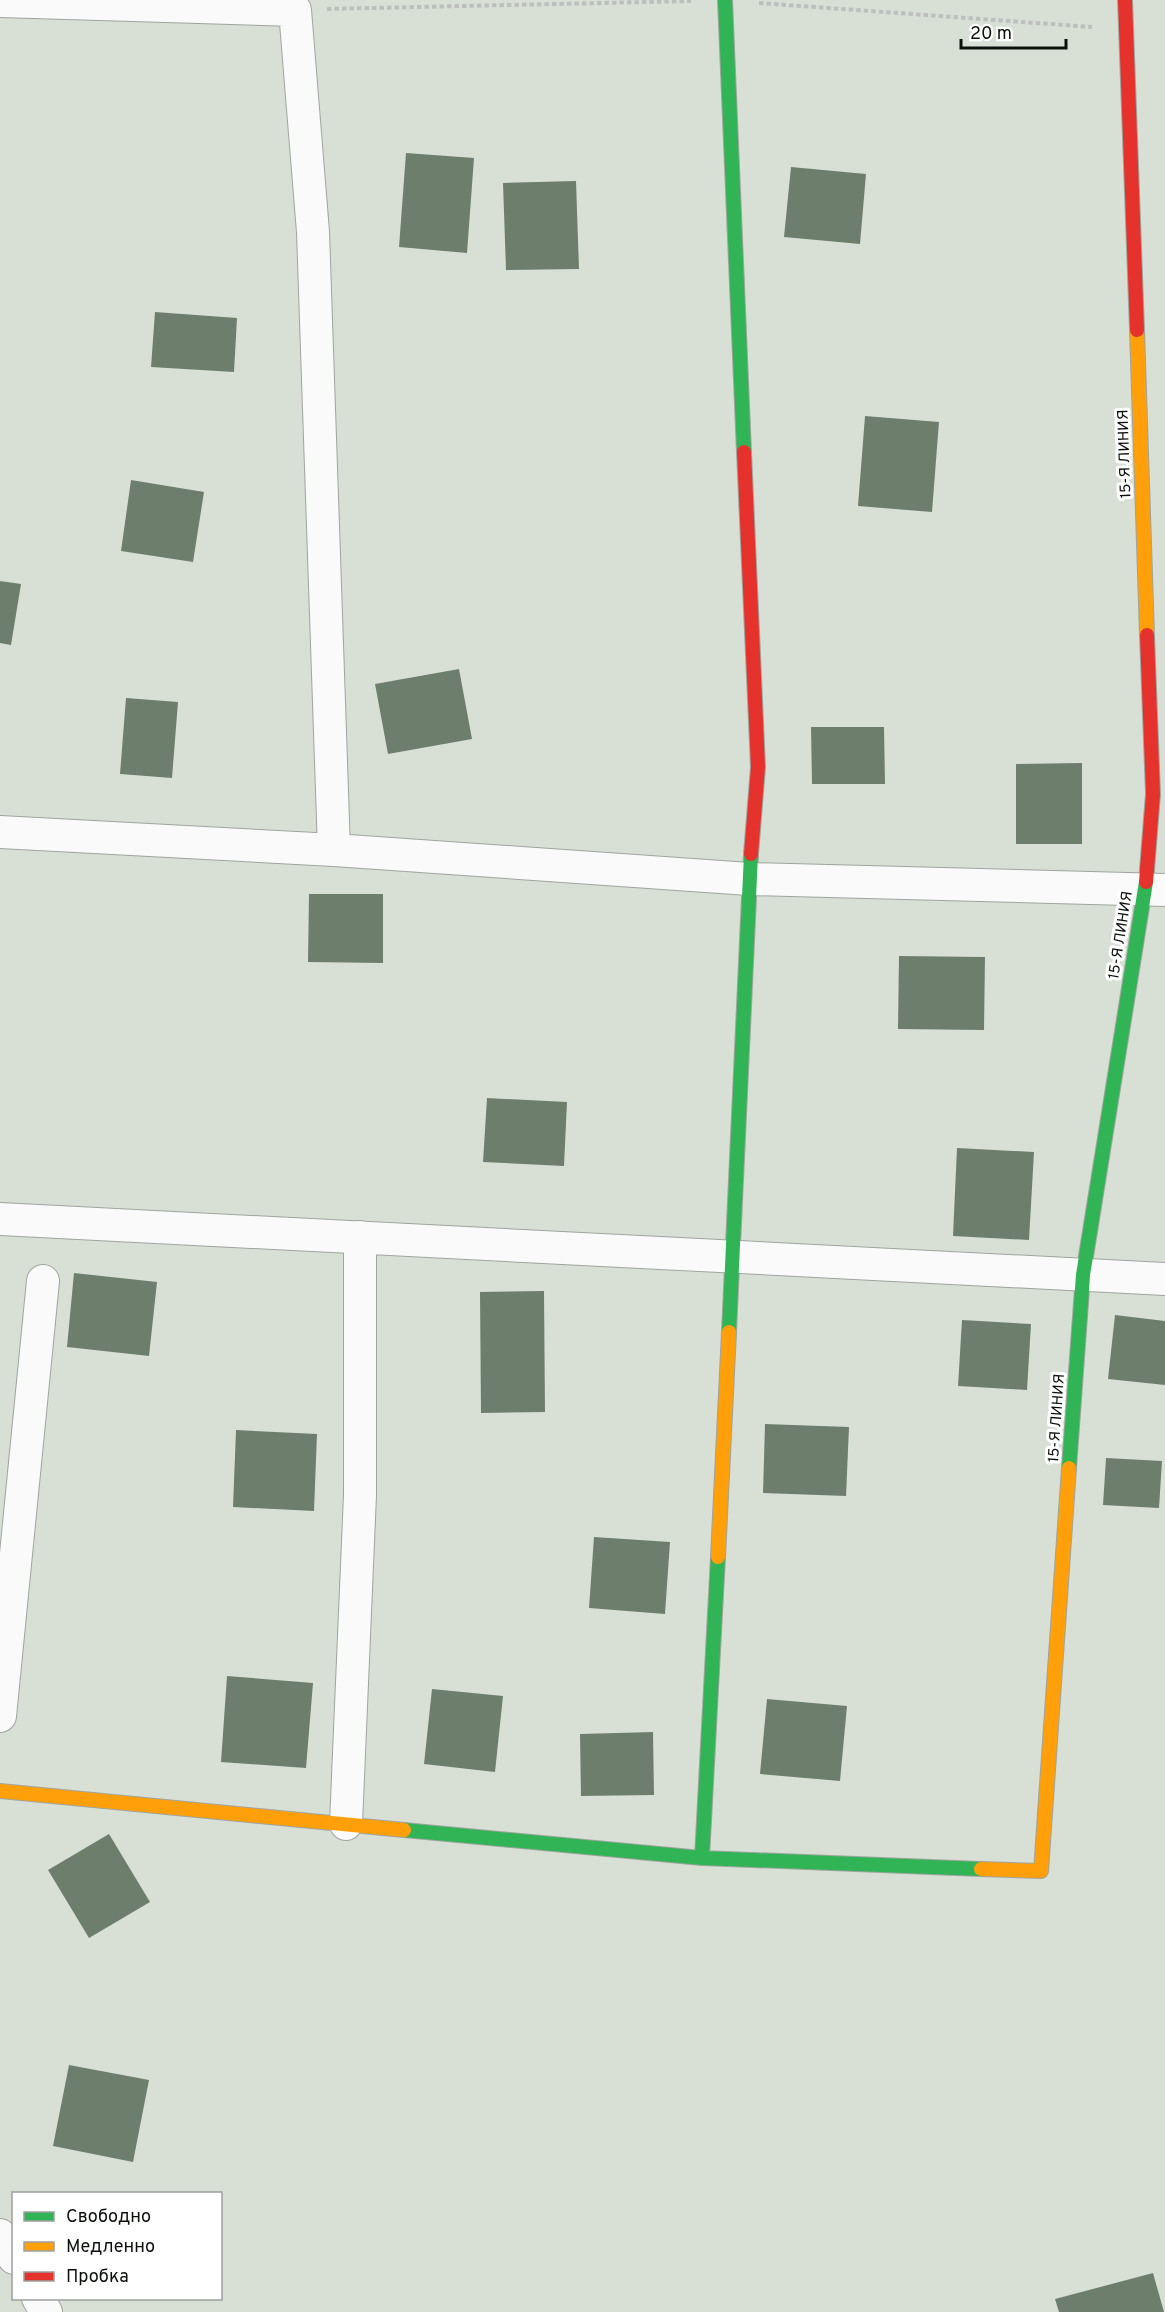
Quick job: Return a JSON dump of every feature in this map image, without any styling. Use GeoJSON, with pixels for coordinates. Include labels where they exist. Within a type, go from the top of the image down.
{"type":"FeatureCollection","features":[{"type":"Feature","properties":{"kind":"street"},"geometry":{"type":"LineString","coordinates":[[0,1791],[702,1858],[750,879],[758,767],[725,0]]}},
{"type":"Feature","properties":{"kind":"street","name":"15-Я ЛИНИЯ"},"geometry":{"type":"LineString","coordinates":[[702,1858],[1041,1872],[1083,1275],[1155,890],[1125,0]]}},
{"type":"Feature","properties":{"kind":"street"},"geometry":{"type":"LineString","coordinates":[[0,1],[295,10],[313,232],[334,850]]}},
{"type":"Feature","properties":{"kind":"street"},"geometry":{"type":"LineString","coordinates":[[0,832],[334,850],[750,879],[1155,890]]}},
{"type":"Feature","properties":{"kind":"street"},"geometry":{"type":"LineString","coordinates":[[0,1219],[1165,1279]]}},
{"type":"Feature","properties":{"kind":"street"},"geometry":{"type":"LineString","coordinates":[[346,1824],[360,1495],[360,1237]]}},
{"type":"Feature","properties":{"kind":"street"},"geometry":{"type":"LineString","coordinates":[[0,1716],[43,1281]]}},
{"type":"Feature","properties":{"kind":"street"},"geometry":{"type":"LineString","coordinates":[[0,2235],[12,2255]]}},
{"type":"Feature","properties":{"kind":"building"},"geometry":{"type":"Polygon","coordinates":[[[406,153],[474,158],[467,253],[399,247],[406,153]]]}},
{"type":"Feature","properties":{"kind":"building"},"geometry":{"type":"Polygon","coordinates":[[[791,167],[866,174],[860,244],[784,237],[791,167]]]}},
{"type":"Feature","properties":{"kind":"building"},"geometry":{"type":"Polygon","coordinates":[[[576,181],[579,269],[506,270],[503,183],[576,181]]]}},
{"type":"Feature","properties":{"kind":"building"},"geometry":{"type":"Polygon","coordinates":[[[155,312],[237,318],[234,372],[151,367],[155,312]]]}},
{"type":"Feature","properties":{"kind":"building"},"geometry":{"type":"Polygon","coordinates":[[[865,416],[939,422],[932,512],[858,506],[865,416]]]}},
{"type":"Feature","properties":{"kind":"building"},"geometry":{"type":"Polygon","coordinates":[[[131,480],[204,492],[193,562],[121,551],[131,480]]]}},
{"type":"Feature","properties":{"kind":"building"},"geometry":{"type":"Polygon","coordinates":[[[0,581],[21,584],[11,645],[0,643],[0,581]]]}},
{"type":"Feature","properties":{"kind":"building"},"geometry":{"type":"Polygon","coordinates":[[[459,669],[472,739],[388,754],[375,684],[459,669]]]}},
{"type":"Feature","properties":{"kind":"building"},"geometry":{"type":"Polygon","coordinates":[[[126,698],[178,702],[172,778],[120,774],[126,698]]]}},
{"type":"Feature","properties":{"kind":"building"},"geometry":{"type":"Polygon","coordinates":[[[811,727],[884,727],[885,784],[812,784],[811,727]]]}},
{"type":"Feature","properties":{"kind":"building"},"geometry":{"type":"Polygon","coordinates":[[[1082,763],[1082,844],[1016,844],[1016,764],[1082,763]]]}},
{"type":"Feature","properties":{"kind":"building"},"geometry":{"type":"Polygon","coordinates":[[[309,894],[383,894],[383,963],[308,962],[309,894]]]}},
{"type":"Feature","properties":{"kind":"building"},"geometry":{"type":"Polygon","coordinates":[[[899,956],[985,957],[984,1030],[898,1029],[899,956]]]}},
{"type":"Feature","properties":{"kind":"building"},"geometry":{"type":"Polygon","coordinates":[[[487,1098],[567,1102],[564,1166],[483,1162],[487,1098]]]}},
{"type":"Feature","properties":{"kind":"building"},"geometry":{"type":"Polygon","coordinates":[[[957,1148],[1034,1152],[1029,1240],[953,1236],[957,1148]]]}},
{"type":"Feature","properties":{"kind":"building"},"geometry":{"type":"Polygon","coordinates":[[[74,1273],[157,1282],[149,1356],[67,1347],[74,1273]]]}},
{"type":"Feature","properties":{"kind":"building"},"geometry":{"type":"Polygon","coordinates":[[[544,1291],[545,1412],[481,1413],[480,1292],[544,1291]]]}},
{"type":"Feature","properties":{"kind":"building"},"geometry":{"type":"Polygon","coordinates":[[[1115,1315],[1165,1321],[1165,1385],[1108,1379],[1115,1315]]]}},
{"type":"Feature","properties":{"kind":"building"},"geometry":{"type":"Polygon","coordinates":[[[962,1320],[1031,1324],[1027,1390],[958,1386],[962,1320]]]}},
{"type":"Feature","properties":{"kind":"building"},"geometry":{"type":"Polygon","coordinates":[[[765,1424],[849,1427],[846,1496],[763,1493],[765,1424]]]}},
{"type":"Feature","properties":{"kind":"building"},"geometry":{"type":"Polygon","coordinates":[[[236,1430],[317,1434],[314,1511],[233,1507],[236,1430]]]}},
{"type":"Feature","properties":{"kind":"building"},"geometry":{"type":"Polygon","coordinates":[[[1106,1458],[1162,1461],[1159,1508],[1103,1505],[1106,1458]]]}},
{"type":"Feature","properties":{"kind":"building"},"geometry":{"type":"Polygon","coordinates":[[[594,1537],[670,1542],[665,1614],[589,1608],[594,1537]]]}},
{"type":"Feature","properties":{"kind":"building"},"geometry":{"type":"Polygon","coordinates":[[[227,1676],[313,1683],[306,1768],[221,1762],[227,1676]]]}},
{"type":"Feature","properties":{"kind":"building"},"geometry":{"type":"Polygon","coordinates":[[[432,1689],[503,1696],[495,1772],[424,1764],[432,1689]]]}},
{"type":"Feature","properties":{"kind":"building"},"geometry":{"type":"Polygon","coordinates":[[[767,1699],[847,1706],[840,1781],[760,1774],[767,1699]]]}},
{"type":"Feature","properties":{"kind":"building"},"geometry":{"type":"Polygon","coordinates":[[[653,1732],[654,1795],[581,1796],[580,1734],[653,1732]]]}},
{"type":"Feature","properties":{"kind":"building"},"geometry":{"type":"Polygon","coordinates":[[[109,1834],[150,1902],[89,1938],[48,1870],[109,1834]]]}},
{"type":"Feature","properties":{"kind":"building"},"geometry":{"type":"Polygon","coordinates":[[[69,2065],[149,2080],[133,2162],[53,2146],[69,2065]]]}},
{"type":"Feature","properties":{"kind":"building"},"geometry":{"type":"Polygon","coordinates":[[[1153,2273],[1164,2312],[1059,2312],[1055,2299],[1153,2273]]]}},
{"type":"Feature","properties":{"kind":"traffic: fast"},"geometry":{"type":"LineString","coordinates":[[725,0],[744,452]]}},
{"type":"Feature","properties":{"kind":"traffic: fast"},"geometry":{"type":"LineString","coordinates":[[729,1332],[751,854]]}},
{"type":"Feature","properties":{"kind":"traffic: fast"},"geometry":{"type":"LineString","coordinates":[[1069,1468],[1083,1275],[1146,882]]}},
{"type":"Feature","properties":{"kind":"traffic: fast"},"geometry":{"type":"LineString","coordinates":[[702,1858],[718,1557]]}},
{"type":"Feature","properties":{"kind":"traffic: fast"},"geometry":{"type":"LineString","coordinates":[[404,1830],[702,1858],[981,1869]]}},
{"type":"Feature","properties":{"kind":"traffic: slow"},"geometry":{"type":"LineString","coordinates":[[1137,330],[1147,635]]}},
{"type":"Feature","properties":{"kind":"traffic: slow"},"geometry":{"type":"LineString","coordinates":[[718,1557],[729,1332]]}},
{"type":"Feature","properties":{"kind":"traffic: slow"},"geometry":{"type":"LineString","coordinates":[[981,1869],[1041,1871],[1069,1468]]}},
{"type":"Feature","properties":{"kind":"traffic: slow"},"geometry":{"type":"LineString","coordinates":[[0,1791],[404,1830]]}},
{"type":"Feature","properties":{"kind":"traffic: jam"},"geometry":{"type":"LineString","coordinates":[[1125,0],[1137,330]]}},
{"type":"Feature","properties":{"kind":"traffic: jam"},"geometry":{"type":"LineString","coordinates":[[744,452],[758,767],[751,854]]}},
{"type":"Feature","properties":{"kind":"traffic: jam"},"geometry":{"type":"LineString","coordinates":[[1146,882],[1153,794],[1147,635]]}}]}
